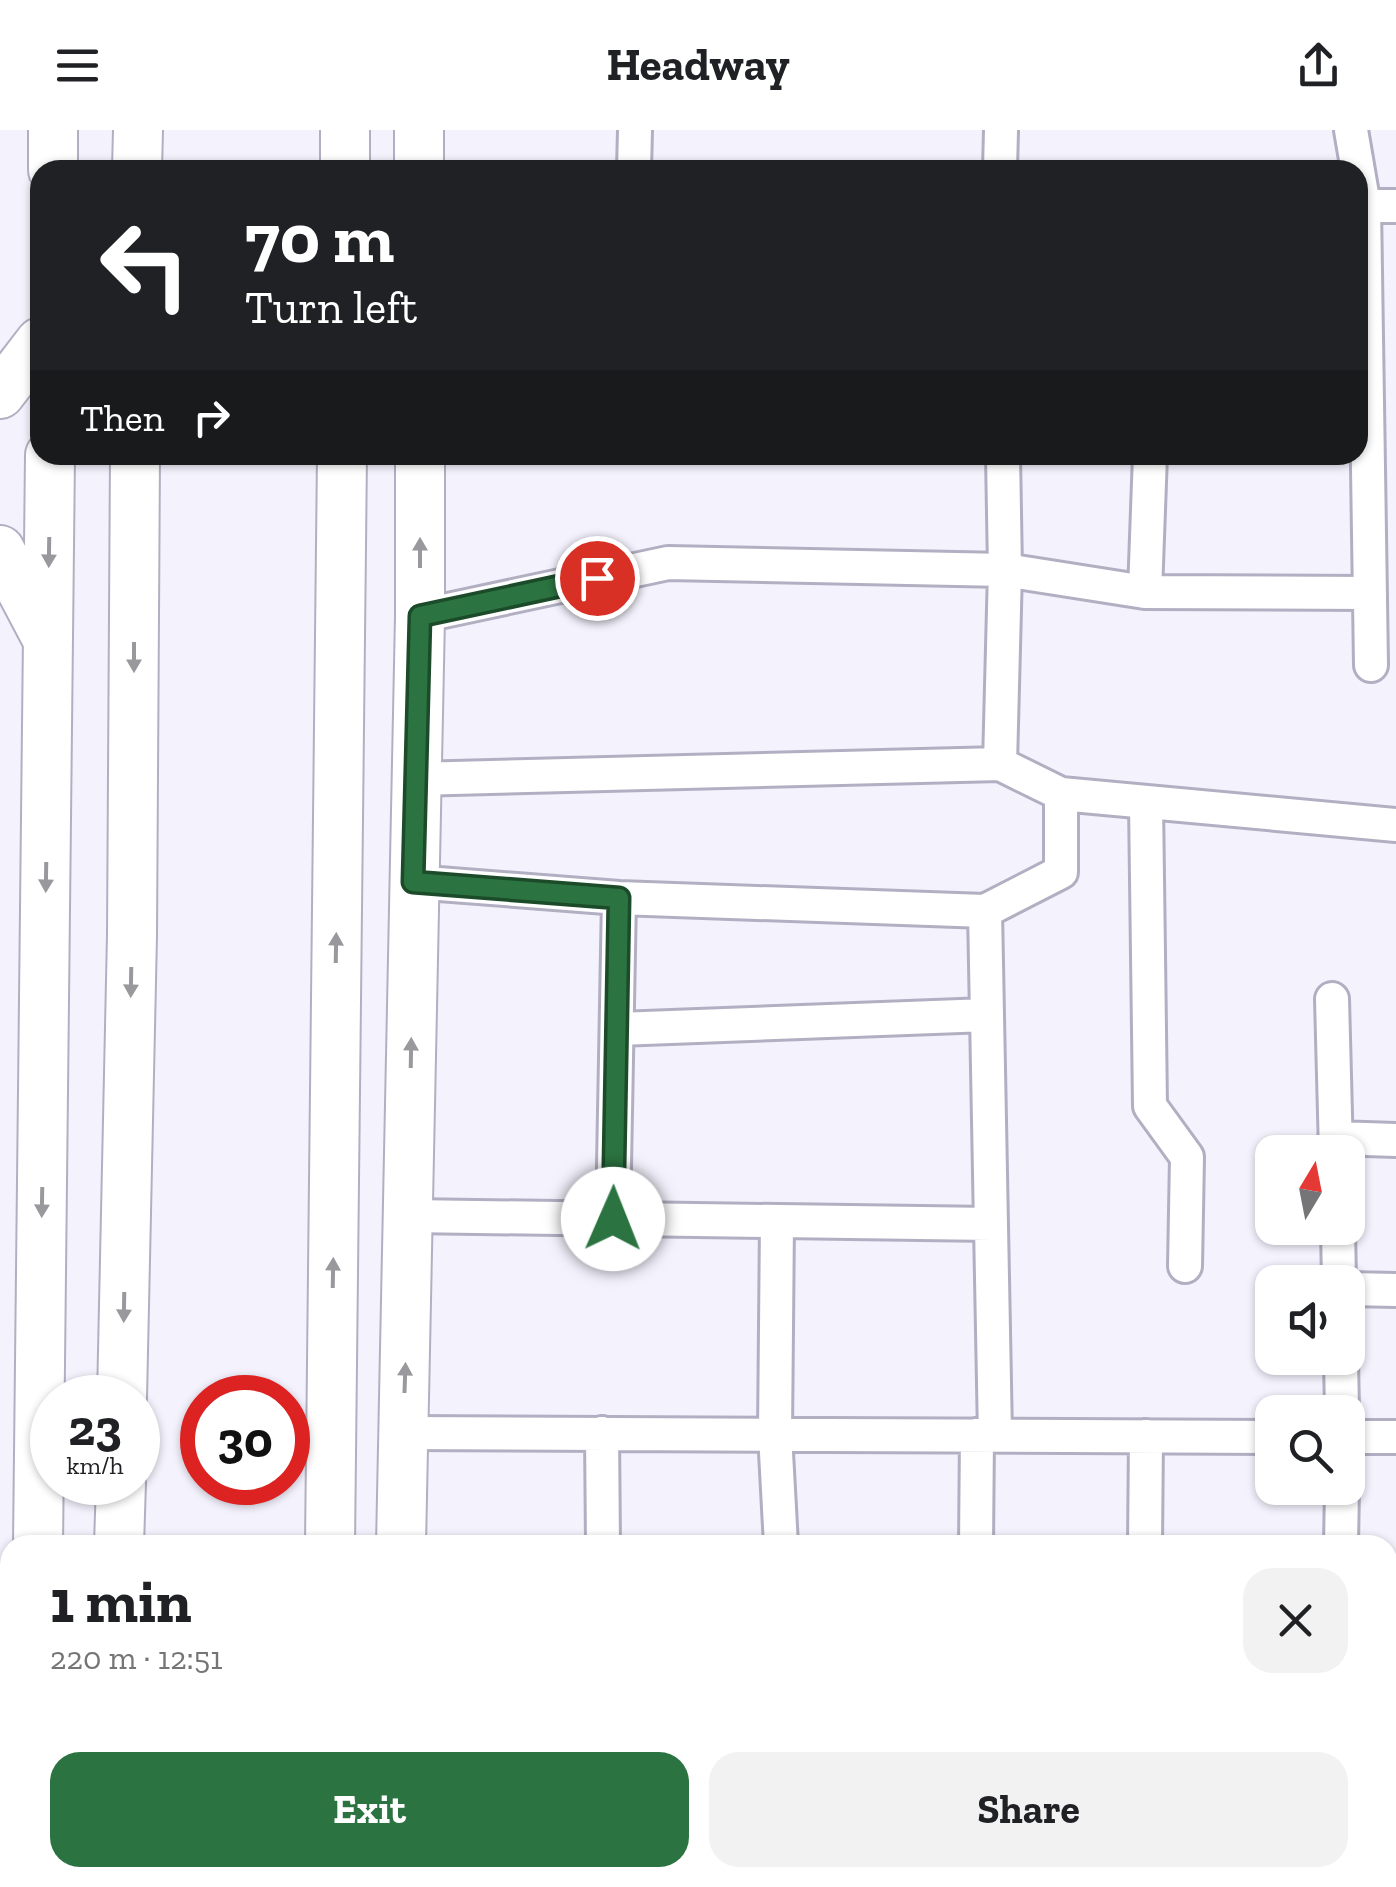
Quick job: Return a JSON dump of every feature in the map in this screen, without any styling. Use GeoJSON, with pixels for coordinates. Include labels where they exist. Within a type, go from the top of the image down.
{"type":"FeatureCollection","features":[{"type":"Feature","properties":{"kind":"street"},"geometry":{"type":"LineString","coordinates":[[53,130],[53,160]]}},
{"type":"Feature","properties":{"kind":"street"},"geometry":{"type":"LineString","coordinates":[[137,160],[138,130]]}},
{"type":"Feature","properties":{"kind":"street"},"geometry":{"type":"LineString","coordinates":[[345,160],[346,130]]}},
{"type":"Feature","properties":{"kind":"street"},"geometry":{"type":"LineString","coordinates":[[419,130],[419,160]]}},
{"type":"Feature","properties":{"kind":"street"},"geometry":{"type":"LineString","coordinates":[[634,160],[635,130]]}},
{"type":"Feature","properties":{"kind":"street"},"geometry":{"type":"LineString","coordinates":[[1000,160],[1001,130]]}},
{"type":"Feature","properties":{"kind":"street"},"geometry":{"type":"LineString","coordinates":[[1352,130],[1360,160]]}},
{"type":"Feature","properties":{"kind":"street"},"geometry":{"type":"LineString","coordinates":[[1371,664],[1370,593],[1382,506],[1372,206]]}},
{"type":"Feature","properties":{"kind":"street"},"geometry":{"type":"LineString","coordinates":[[0,394],[30,355]]}},
{"type":"Feature","properties":{"kind":"street"},"geometry":{"type":"LineString","coordinates":[[38,1535],[50,465]]}},
{"type":"Feature","properties":{"kind":"street"},"geometry":{"type":"LineString","coordinates":[[122,1375],[132,935],[136,465]]}},
{"type":"Feature","properties":{"kind":"street"},"geometry":{"type":"LineString","coordinates":[[330,1535],[342,465]]}},
{"type":"Feature","properties":{"kind":"street"},"geometry":{"type":"LineString","coordinates":[[401,1535],[420,465]]}},
{"type":"Feature","properties":{"kind":"street"},"geometry":{"type":"LineString","coordinates":[[1000,764],[1003,465]]}},
{"type":"Feature","properties":{"kind":"street"},"geometry":{"type":"LineString","coordinates":[[1145,592],[1150,465]]}},
{"type":"Feature","properties":{"kind":"street"},"geometry":{"type":"LineString","coordinates":[[0,550],[48,641]]}},
{"type":"Feature","properties":{"kind":"street"},"geometry":{"type":"LineString","coordinates":[[420,616],[668,563],[1004,570],[1145,592],[1370,593]]}},
{"type":"Feature","properties":{"kind":"street"},"geometry":{"type":"LineString","coordinates":[[415,779],[1000,764],[1061,794],[1396,825]]}},
{"type":"Feature","properties":{"kind":"street"},"geometry":{"type":"LineString","coordinates":[[413,882],[619,898],[985,911],[1061,872],[1061,794]]}},
{"type":"Feature","properties":{"kind":"street"},"geometry":{"type":"LineString","coordinates":[[1146,802],[1150,1106],[1187,1156],[1185,1266]]}},
{"type":"Feature","properties":{"kind":"street"},"geometry":{"type":"LineString","coordinates":[[613,1219],[619,898]]}},
{"type":"Feature","properties":{"kind":"street"},"geometry":{"type":"LineString","coordinates":[[977,1535],[986,1435],[991,1224],[985,911]]}},
{"type":"Feature","properties":{"kind":"street"},"geometry":{"type":"LineString","coordinates":[[1332,999],[1336,1135]]}},
{"type":"Feature","properties":{"kind":"street"},"geometry":{"type":"LineString","coordinates":[[618,1029],[987,1015]]}},
{"type":"Feature","properties":{"kind":"street"},"geometry":{"type":"LineString","coordinates":[[1365,1143],[1396,1140]]}},
{"type":"Feature","properties":{"kind":"street"},"geometry":{"type":"LineString","coordinates":[[409,1216],[991,1224]]}},
{"type":"Feature","properties":{"kind":"street"},"geometry":{"type":"LineString","coordinates":[[776,1221],[775,1434],[780,1535]]}},
{"type":"Feature","properties":{"kind":"street"},"geometry":{"type":"LineString","coordinates":[[1365,1289],[1396,1290]]}},
{"type":"Feature","properties":{"kind":"street"},"geometry":{"type":"LineString","coordinates":[[403,1433],[1255,1437]]}},
{"type":"Feature","properties":{"kind":"street"},"geometry":{"type":"LineString","coordinates":[[602,1433],[603,1535]]}},
{"type":"Feature","properties":{"kind":"street"},"geometry":{"type":"LineString","coordinates":[[1145,1535],[1146,1436]]}},
{"type":"Feature","properties":{"kind":"street"},"geometry":{"type":"LineString","coordinates":[[1365,1437],[1396,1438]]}},
{"type":"Feature","properties":{"kind":"street"},"geometry":{"type":"LineString","coordinates":[[119,1535],[120,1505]]}},
{"type":"Feature","properties":{"kind":"street"},"geometry":{"type":"LineString","coordinates":[[1341,1535],[1342,1505]]}},
{"type":"Feature","properties":{"kind":"route"},"geometry":{"type":"LineString","coordinates":[[597,578],[420,616],[413,882],[619,898],[613,1219]]}}]}
